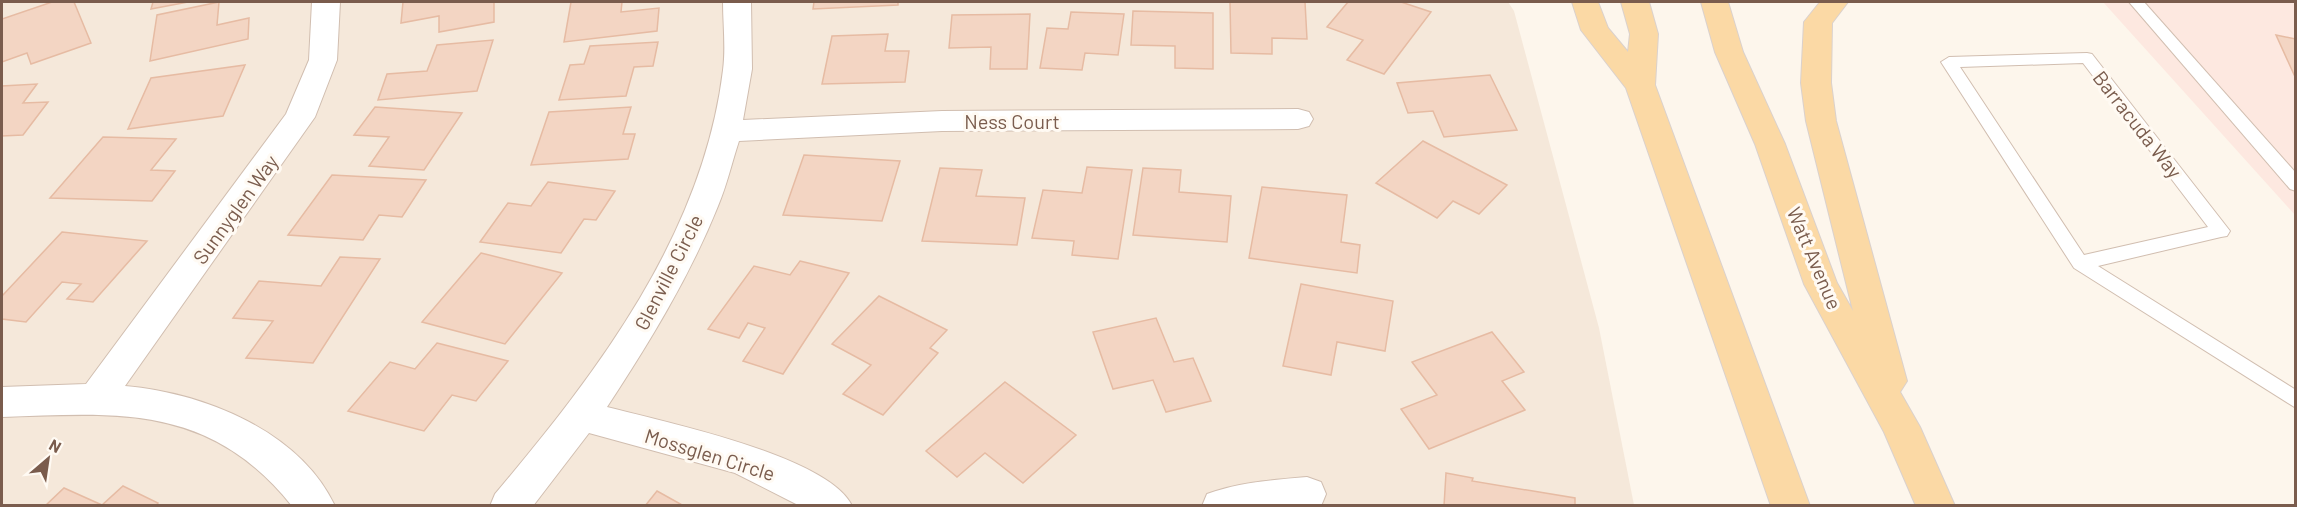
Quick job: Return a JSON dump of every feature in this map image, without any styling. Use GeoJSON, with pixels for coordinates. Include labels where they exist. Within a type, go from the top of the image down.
{"type":"FeatureCollection","features":[{"type":"Feature","properties":{"kind":"main road"},"geometry":{"type":"LineString","coordinates":[[1585,2],[1595,30],[1640,85],[1791,506]]}},
{"type":"Feature","properties":{"kind":"main road"},"geometry":{"type":"LineString","coordinates":[[1635,2],[1644,34],[1640,85]]}},
{"type":"Feature","properties":{"kind":"main road","name":"Watt Avenue"},"geometry":{"type":"LineString","coordinates":[[1714,2],[1729,52],[1770,144],[1821,284],[1901,428],[1936,506]]}},
{"type":"Feature","properties":{"kind":"main road"},"geometry":{"type":"LineString","coordinates":[[1834,2],[1818,22],[1815,69],[1820,111],[1901,428]]}},
{"type":"Feature","properties":{"kind":"street","name":"Sunnyglen Way"},"geometry":{"type":"LineString","coordinates":[[97,397],[300,117],[323,60],[326,2]]}},
{"type":"Feature","properties":{"kind":"street","name":"Glenville Circle"},"geometry":{"type":"LineString","coordinates":[[509,506],[582,416],[643,325],[688,239],[727,131],[738,70],[737,2]]}},
{"type":"Feature","properties":{"kind":"street","name":"Ness Court"},"geometry":{"type":"LineString","coordinates":[[727,131],[942,121],[1298,119]]}},
{"type":"Feature","properties":{"kind":"street"},"geometry":{"type":"LineString","coordinates":[[2,402],[97,397],[126,399],[177,410],[216,423],[265,451],[285,469],[316,506]]}},
{"type":"Feature","properties":{"kind":"street","name":"Mossglen Circle"},"geometry":{"type":"LineString","coordinates":[[582,416],[757,464],[810,489],[833,506]]}},
{"type":"Feature","properties":{"kind":"street"},"geometry":{"type":"LineString","coordinates":[[1221,506],[1264,497],[1307,494]]}},
{"type":"Feature","properties":{"kind":"lane"},"geometry":{"type":"LineString","coordinates":[[2136,2],[2295,185]]}},
{"type":"Feature","properties":{"kind":"lane","name":"Barracuda Way"},"geometry":{"type":"LineString","coordinates":[[2080,263],[2221,231],[2086,58],[1949,62],[2080,263],[2295,400]]}},
{"type":"Feature","properties":{"kind":"shaded area"},"geometry":{"type":"Polygon","coordinates":[[[2,2],[1508,2],[1514,11],[1599,328],[1634,505],[2,505],[2,2]]]}},
{"type":"Feature","properties":{"kind":"shaded area"},"geometry":{"type":"Polygon","coordinates":[[[2103,2],[2295,2],[2295,215],[2103,2]]]}},
{"type":"Feature","properties":{"kind":"building"},"geometry":{"type":"Polygon","coordinates":[[[52,2],[74,2],[91,43],[31,64],[27,53],[2,62],[2,19],[52,2]]]}},
{"type":"Feature","properties":{"kind":"building"},"geometry":{"type":"Polygon","coordinates":[[[153,2],[188,2],[151,9],[153,2]]]}},
{"type":"Feature","properties":{"kind":"building"},"geometry":{"type":"Polygon","coordinates":[[[219,2],[217,25],[249,18],[248,39],[150,61],[157,15],[219,2]]]}},
{"type":"Feature","properties":{"kind":"building"},"geometry":{"type":"Polygon","coordinates":[[[403,2],[494,2],[494,22],[439,32],[439,16],[401,23],[403,2]]]}},
{"type":"Feature","properties":{"kind":"building"},"geometry":{"type":"Polygon","coordinates":[[[571,2],[622,2],[621,12],[659,8],[657,31],[564,42],[571,2]]]}},
{"type":"Feature","properties":{"kind":"building"},"geometry":{"type":"Polygon","coordinates":[[[814,2],[898,2],[898,5],[813,9],[814,2]]]}},
{"type":"Feature","properties":{"kind":"building"},"geometry":{"type":"Polygon","coordinates":[[[1230,2],[1305,2],[1307,39],[1272,38],[1272,54],[1231,53],[1230,2]]]}},
{"type":"Feature","properties":{"kind":"building"},"geometry":{"type":"Polygon","coordinates":[[[1348,2],[1401,2],[1431,12],[1384,74],[1347,60],[1363,40],[1327,27],[1348,2]]]}},
{"type":"Feature","properties":{"kind":"building"},"geometry":{"type":"Polygon","coordinates":[[[1133,11],[1213,13],[1213,69],[1175,68],[1175,46],[1131,45],[1133,11]]]}},
{"type":"Feature","properties":{"kind":"building"},"geometry":{"type":"Polygon","coordinates":[[[1071,12],[1124,14],[1118,55],[1085,53],[1082,70],[1040,68],[1047,28],[1068,29],[1071,12]]]}},
{"type":"Feature","properties":{"kind":"building"},"geometry":{"type":"Polygon","coordinates":[[[1030,14],[1027,69],[990,69],[991,47],[949,48],[952,15],[1030,14]]]}},
{"type":"Feature","properties":{"kind":"building"},"geometry":{"type":"Polygon","coordinates":[[[888,34],[885,51],[909,51],[905,82],[822,84],[832,36],[888,34]]]}},
{"type":"Feature","properties":{"kind":"building"},"geometry":{"type":"Polygon","coordinates":[[[2276,35],[2296,39],[2296,79],[2276,35]]]}},
{"type":"Feature","properties":{"kind":"building"},"geometry":{"type":"Polygon","coordinates":[[[493,40],[477,91],[378,100],[387,74],[427,71],[437,45],[493,40]]]}},
{"type":"Feature","properties":{"kind":"building"},"geometry":{"type":"Polygon","coordinates":[[[658,42],[653,66],[634,67],[626,96],[559,100],[570,65],[584,64],[590,46],[658,42]]]}},
{"type":"Feature","properties":{"kind":"building"},"geometry":{"type":"Polygon","coordinates":[[[245,65],[223,116],[128,129],[151,78],[245,65]]]}},
{"type":"Feature","properties":{"kind":"building"},"geometry":{"type":"Polygon","coordinates":[[[1490,75],[1517,130],[1444,137],[1433,111],[1408,113],[1397,83],[1490,75]]]}},
{"type":"Feature","properties":{"kind":"building"},"geometry":{"type":"Polygon","coordinates":[[[37,84],[23,103],[48,102],[23,135],[2,136],[2,86],[37,84]]]}},
{"type":"Feature","properties":{"kind":"building"},"geometry":{"type":"Polygon","coordinates":[[[375,107],[462,113],[424,170],[369,166],[389,137],[354,135],[375,107]]]}},
{"type":"Feature","properties":{"kind":"building"},"geometry":{"type":"Polygon","coordinates":[[[631,107],[623,134],[635,134],[628,159],[531,165],[549,112],[631,107]]]}},
{"type":"Feature","properties":{"kind":"building"},"geometry":{"type":"Polygon","coordinates":[[[103,137],[176,139],[151,170],[175,171],[152,201],[50,198],[103,137]]]}},
{"type":"Feature","properties":{"kind":"building"},"geometry":{"type":"Polygon","coordinates":[[[1423,141],[1507,185],[1479,214],[1453,201],[1437,218],[1376,183],[1423,141]]]}},
{"type":"Feature","properties":{"kind":"building"},"geometry":{"type":"Polygon","coordinates":[[[804,155],[900,161],[882,221],[783,215],[804,155]]]}},
{"type":"Feature","properties":{"kind":"building"},"geometry":{"type":"Polygon","coordinates":[[[1087,167],[1132,170],[1118,259],[1072,255],[1074,241],[1032,238],[1043,190],[1082,193],[1087,167]]]}},
{"type":"Feature","properties":{"kind":"building"},"geometry":{"type":"Polygon","coordinates":[[[940,168],[982,170],[976,196],[1025,198],[1017,245],[922,241],[940,168]]]}},
{"type":"Feature","properties":{"kind":"building"},"geometry":{"type":"Polygon","coordinates":[[[1143,168],[1181,170],[1179,192],[1231,196],[1227,242],[1133,235],[1143,168]]]}},
{"type":"Feature","properties":{"kind":"building"},"geometry":{"type":"Polygon","coordinates":[[[332,175],[426,180],[402,217],[379,215],[363,240],[288,235],[332,175]]]}},
{"type":"Feature","properties":{"kind":"building"},"geometry":{"type":"Polygon","coordinates":[[[548,182],[615,191],[596,220],[584,219],[561,253],[480,242],[508,203],[531,206],[548,182]]]}},
{"type":"Feature","properties":{"kind":"building"},"geometry":{"type":"Polygon","coordinates":[[[1262,187],[1347,195],[1341,242],[1360,245],[1357,273],[1249,258],[1262,187]]]}},
{"type":"Feature","properties":{"kind":"building"},"geometry":{"type":"Polygon","coordinates":[[[62,232],[147,241],[93,302],[67,299],[81,284],[62,282],[26,322],[2,319],[2,296],[62,232]]]}},
{"type":"Feature","properties":{"kind":"building"},"geometry":{"type":"Polygon","coordinates":[[[481,253],[562,273],[505,344],[422,322],[481,253]]]}},
{"type":"Feature","properties":{"kind":"building"},"geometry":{"type":"Polygon","coordinates":[[[340,257],[380,259],[313,363],[246,358],[273,321],[233,318],[259,281],[321,286],[340,257]]]}},
{"type":"Feature","properties":{"kind":"building"},"geometry":{"type":"Polygon","coordinates":[[[800,261],[849,273],[783,374],[743,361],[765,328],[748,323],[739,338],[708,329],[754,266],[790,275],[800,261]]]}},
{"type":"Feature","properties":{"kind":"building"},"geometry":{"type":"Polygon","coordinates":[[[1301,284],[1393,301],[1385,351],[1337,342],[1331,375],[1283,366],[1301,284]]]}},
{"type":"Feature","properties":{"kind":"building"},"geometry":{"type":"Polygon","coordinates":[[[879,296],[947,330],[930,348],[938,353],[883,415],[843,394],[871,365],[832,344],[879,296]]]}},
{"type":"Feature","properties":{"kind":"building"},"geometry":{"type":"Polygon","coordinates":[[[1156,318],[1174,362],[1193,358],[1211,401],[1166,412],[1153,380],[1113,389],[1093,332],[1156,318]]]}},
{"type":"Feature","properties":{"kind":"building"},"geometry":{"type":"Polygon","coordinates":[[[1492,332],[1524,372],[1502,381],[1525,410],[1429,449],[1401,409],[1437,395],[1412,362],[1492,332]]]}},
{"type":"Feature","properties":{"kind":"building"},"geometry":{"type":"Polygon","coordinates":[[[437,343],[508,361],[476,401],[452,395],[424,431],[348,411],[390,362],[415,369],[437,343]]]}},
{"type":"Feature","properties":{"kind":"building"},"geometry":{"type":"Polygon","coordinates":[[[1005,382],[1076,435],[1023,483],[985,453],[957,477],[926,451],[1005,382]]]}},
{"type":"Feature","properties":{"kind":"building"},"geometry":{"type":"Polygon","coordinates":[[[1446,473],[1473,478],[1472,481],[1575,498],[1575,506],[1444,506],[1446,473]]]}},
{"type":"Feature","properties":{"kind":"building"},"geometry":{"type":"Polygon","coordinates":[[[123,486],[158,503],[156,506],[45,506],[64,488],[102,505],[123,486]]]}},
{"type":"Feature","properties":{"kind":"building"},"geometry":{"type":"Polygon","coordinates":[[[657,491],[684,506],[645,506],[657,491]]]}}]}
